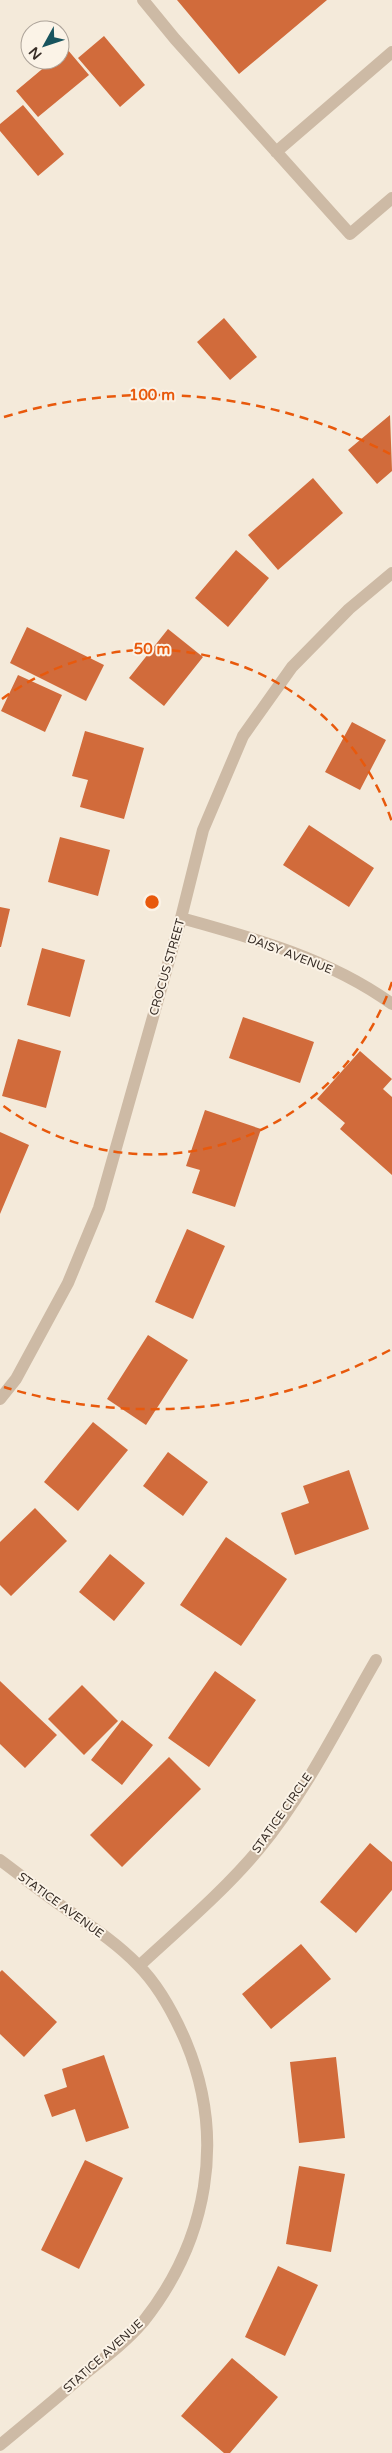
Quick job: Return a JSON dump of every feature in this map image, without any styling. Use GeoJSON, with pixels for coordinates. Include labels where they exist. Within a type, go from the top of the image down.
{"type":"FeatureCollection","features":[{"type":"Feature","properties":{"kind":"street"},"geometry":{"type":"LineString","coordinates":[[143,0],[350,234],[392,198]]}},
{"type":"Feature","properties":{"kind":"street"},"geometry":{"type":"LineString","coordinates":[[276,152],[392,52]]}},
{"type":"Feature","properties":{"kind":"street","name":"CROCUS STREET"},"geometry":{"type":"LineString","coordinates":[[0,1399],[16,1379],[68,1283],[99,1208],[181,918],[203,830],[243,736],[292,667],[349,609],[392,573]]}},
{"type":"Feature","properties":{"kind":"street","name":"DAISY AVENUE"},"geometry":{"type":"LineString","coordinates":[[181,918],[256,939],[328,967],[392,1004]]}},
{"type":"Feature","properties":{"kind":"street","name":"STATICE CIRCLE"},"geometry":{"type":"LineString","coordinates":[[139,1966],[222,1889],[260,1848],[295,1799],[376,1660]]}},
{"type":"Feature","properties":{"kind":"street","name":"STATICE AVENUE"},"geometry":{"type":"LineString","coordinates":[[0,1860],[46,1895],[96,1928],[139,1966],[174,2014],[197,2069],[207,2124],[207,2173],[199,2215],[181,2262],[166,2290],[141,2323],[111,2352],[0,2445]]}},
{"type":"Feature","properties":{"kind":"building"},"geometry":{"type":"Polygon","coordinates":[[[177,0],[327,0],[239,74],[177,0]]]}},
{"type":"Feature","properties":{"kind":"building"},"geometry":{"type":"Polygon","coordinates":[[[104,36],[145,85],[120,107],[78,58],[104,36]]]}},
{"type":"Feature","properties":{"kind":"building"},"geometry":{"type":"Polygon","coordinates":[[[70,53],[89,75],[38,117],[16,91],[41,70],[70,70],[70,53]]]}},
{"type":"Feature","properties":{"kind":"building"},"geometry":{"type":"Polygon","coordinates":[[[23,105],[64,154],[38,176],[0,131],[0,124],[23,105]]]}},
{"type":"Feature","properties":{"kind":"building"},"geometry":{"type":"Polygon","coordinates":[[[224,318],[257,357],[230,380],[197,342],[224,318]]]}},
{"type":"Feature","properties":{"kind":"building"},"geometry":{"type":"Polygon","coordinates":[[[390,415],[392,471],[377,484],[348,450],[390,415]]]}},
{"type":"Feature","properties":{"kind":"building"},"geometry":{"type":"Polygon","coordinates":[[[313,478],[343,513],[278,570],[248,535],[313,478]]]}},
{"type":"Feature","properties":{"kind":"building"},"geometry":{"type":"Polygon","coordinates":[[[236,550],[269,578],[228,627],[195,598],[236,550]]]}},
{"type":"Feature","properties":{"kind":"building"},"geometry":{"type":"Polygon","coordinates":[[[27,627],[104,665],[86,701],[10,663],[27,627]]]}},
{"type":"Feature","properties":{"kind":"building"},"geometry":{"type":"Polygon","coordinates":[[[168,629],[203,657],[164,706],[129,678],[168,629]]]}},
{"type":"Feature","properties":{"kind":"building"},"geometry":{"type":"Polygon","coordinates":[[[18,675],[62,695],[45,732],[1,711],[18,675]]]}},
{"type":"Feature","properties":{"kind":"building"},"geometry":{"type":"Polygon","coordinates":[[[352,722],[386,740],[360,790],[325,772],[352,722]]]}},
{"type":"Feature","properties":{"kind":"building"},"geometry":{"type":"Polygon","coordinates":[[[85,731],[144,748],[124,819],[80,807],[88,780],[72,776],[85,731]]]}},
{"type":"Feature","properties":{"kind":"building"},"geometry":{"type":"Polygon","coordinates":[[[309,825],[374,868],[349,907],[283,865],[309,825]]]}},
{"type":"Feature","properties":{"kind":"building"},"geometry":{"type":"Polygon","coordinates":[[[60,837],[110,850],[98,896],[48,882],[60,837]]]}},
{"type":"Feature","properties":{"kind":"building"},"geometry":{"type":"Polygon","coordinates":[[[0,907],[10,909],[1,947],[0,947],[0,907]]]}},
{"type":"Feature","properties":{"kind":"building"},"geometry":{"type":"Polygon","coordinates":[[[42,948],[85,960],[70,1017],[27,1005],[42,948]]]}},
{"type":"Feature","properties":{"kind":"building"},"geometry":{"type":"Polygon","coordinates":[[[243,1017],[314,1042],[300,1083],[229,1058],[243,1017]]]}},
{"type":"Feature","properties":{"kind":"building"},"geometry":{"type":"Polygon","coordinates":[[[18,1039],[61,1051],[46,1108],[2,1096],[18,1039]]]}},
{"type":"Feature","properties":{"kind":"building"},"geometry":{"type":"Polygon","coordinates":[[[360,1051],[392,1079],[383,1089],[392,1097],[392,1175],[340,1129],[345,1123],[317,1099],[360,1051]]]}},
{"type":"Feature","properties":{"kind":"building"},"geometry":{"type":"Polygon","coordinates":[[[205,1110],[261,1129],[235,1207],[192,1193],[200,1170],[186,1166],[205,1110]]]}},
{"type":"Feature","properties":{"kind":"building"},"geometry":{"type":"Polygon","coordinates":[[[0,1132],[29,1145],[0,1214],[0,1132]]]}},
{"type":"Feature","properties":{"kind":"building"},"geometry":{"type":"Polygon","coordinates":[[[187,1229],[225,1246],[193,1319],[155,1302],[187,1229]]]}},
{"type":"Feature","properties":{"kind":"building"},"geometry":{"type":"Polygon","coordinates":[[[148,1335],[188,1360],[146,1425],[107,1399],[148,1335]]]}},
{"type":"Feature","properties":{"kind":"building"},"geometry":{"type":"Polygon","coordinates":[[[93,1422],[128,1450],[78,1511],[44,1482],[93,1422]]]}},
{"type":"Feature","properties":{"kind":"building"},"geometry":{"type":"Polygon","coordinates":[[[168,1452],[208,1482],[183,1516],[143,1486],[168,1452]]]}},
{"type":"Feature","properties":{"kind":"building"},"geometry":{"type":"Polygon","coordinates":[[[349,1470],[369,1529],[295,1555],[281,1513],[309,1503],[303,1486],[349,1470]]]}},
{"type":"Feature","properties":{"kind":"building"},"geometry":{"type":"Polygon","coordinates":[[[35,1508],[67,1541],[11,1596],[0,1585],[0,1542],[35,1508]]]}},
{"type":"Feature","properties":{"kind":"building"},"geometry":{"type":"Polygon","coordinates":[[[226,1537],[287,1579],[241,1646],[180,1605],[226,1537]]]}},
{"type":"Feature","properties":{"kind":"building"},"geometry":{"type":"Polygon","coordinates":[[[110,1554],[145,1583],[114,1621],[79,1592],[110,1554]]]}},
{"type":"Feature","properties":{"kind":"building"},"geometry":{"type":"Polygon","coordinates":[[[215,1671],[256,1700],[209,1767],[168,1738],[215,1671]]]}},
{"type":"Feature","properties":{"kind":"building"},"geometry":{"type":"Polygon","coordinates":[[[0,1681],[57,1735],[25,1768],[0,1744],[0,1681]]]}},
{"type":"Feature","properties":{"kind":"building"},"geometry":{"type":"Polygon","coordinates":[[[82,1685],[118,1721],[84,1755],[48,1719],[82,1685]]]}},
{"type":"Feature","properties":{"kind":"building"},"geometry":{"type":"Polygon","coordinates":[[[122,1720],[153,1745],[122,1785],[91,1760],[122,1720]]]}},
{"type":"Feature","properties":{"kind":"building"},"geometry":{"type":"Polygon","coordinates":[[[169,1757],[201,1789],[122,1867],[90,1835],[169,1757]]]}},
{"type":"Feature","properties":{"kind":"building"},"geometry":{"type":"Polygon","coordinates":[[[370,1843],[392,1862],[392,1890],[356,1933],[320,1902],[370,1843]]]}},
{"type":"Feature","properties":{"kind":"building"},"geometry":{"type":"Polygon","coordinates":[[[301,1944],[331,1979],[271,2029],[242,1994],[301,1944]]]}},
{"type":"Feature","properties":{"kind":"building"},"geometry":{"type":"Polygon","coordinates":[[[2,1970],[57,2022],[24,2057],[0,2034],[0,1972],[2,1970]]]}},
{"type":"Feature","properties":{"kind":"building"},"geometry":{"type":"Polygon","coordinates":[[[104,2055],[129,2128],[86,2142],[75,2109],[52,2117],[44,2095],[67,2087],[62,2069],[104,2055]]]}},
{"type":"Feature","properties":{"kind":"building"},"geometry":{"type":"Polygon","coordinates":[[[336,2057],[345,2138],[299,2143],[290,2062],[336,2057]]]}},
{"type":"Feature","properties":{"kind":"building"},"geometry":{"type":"Polygon","coordinates":[[[85,2160],[123,2178],[79,2269],[41,2250],[85,2160]]]}},
{"type":"Feature","properties":{"kind":"building"},"geometry":{"type":"Polygon","coordinates":[[[299,2166],[345,2174],[331,2252],[286,2244],[299,2166]]]}},
{"type":"Feature","properties":{"kind":"building"},"geometry":{"type":"Polygon","coordinates":[[[278,2266],[318,2285],[285,2356],[245,2337],[278,2266]]]}},
{"type":"Feature","properties":{"kind":"building"},"geometry":{"type":"Polygon","coordinates":[[[232,2358],[278,2397],[230,2453],[224,2453],[181,2416],[232,2358]]]}}]}
